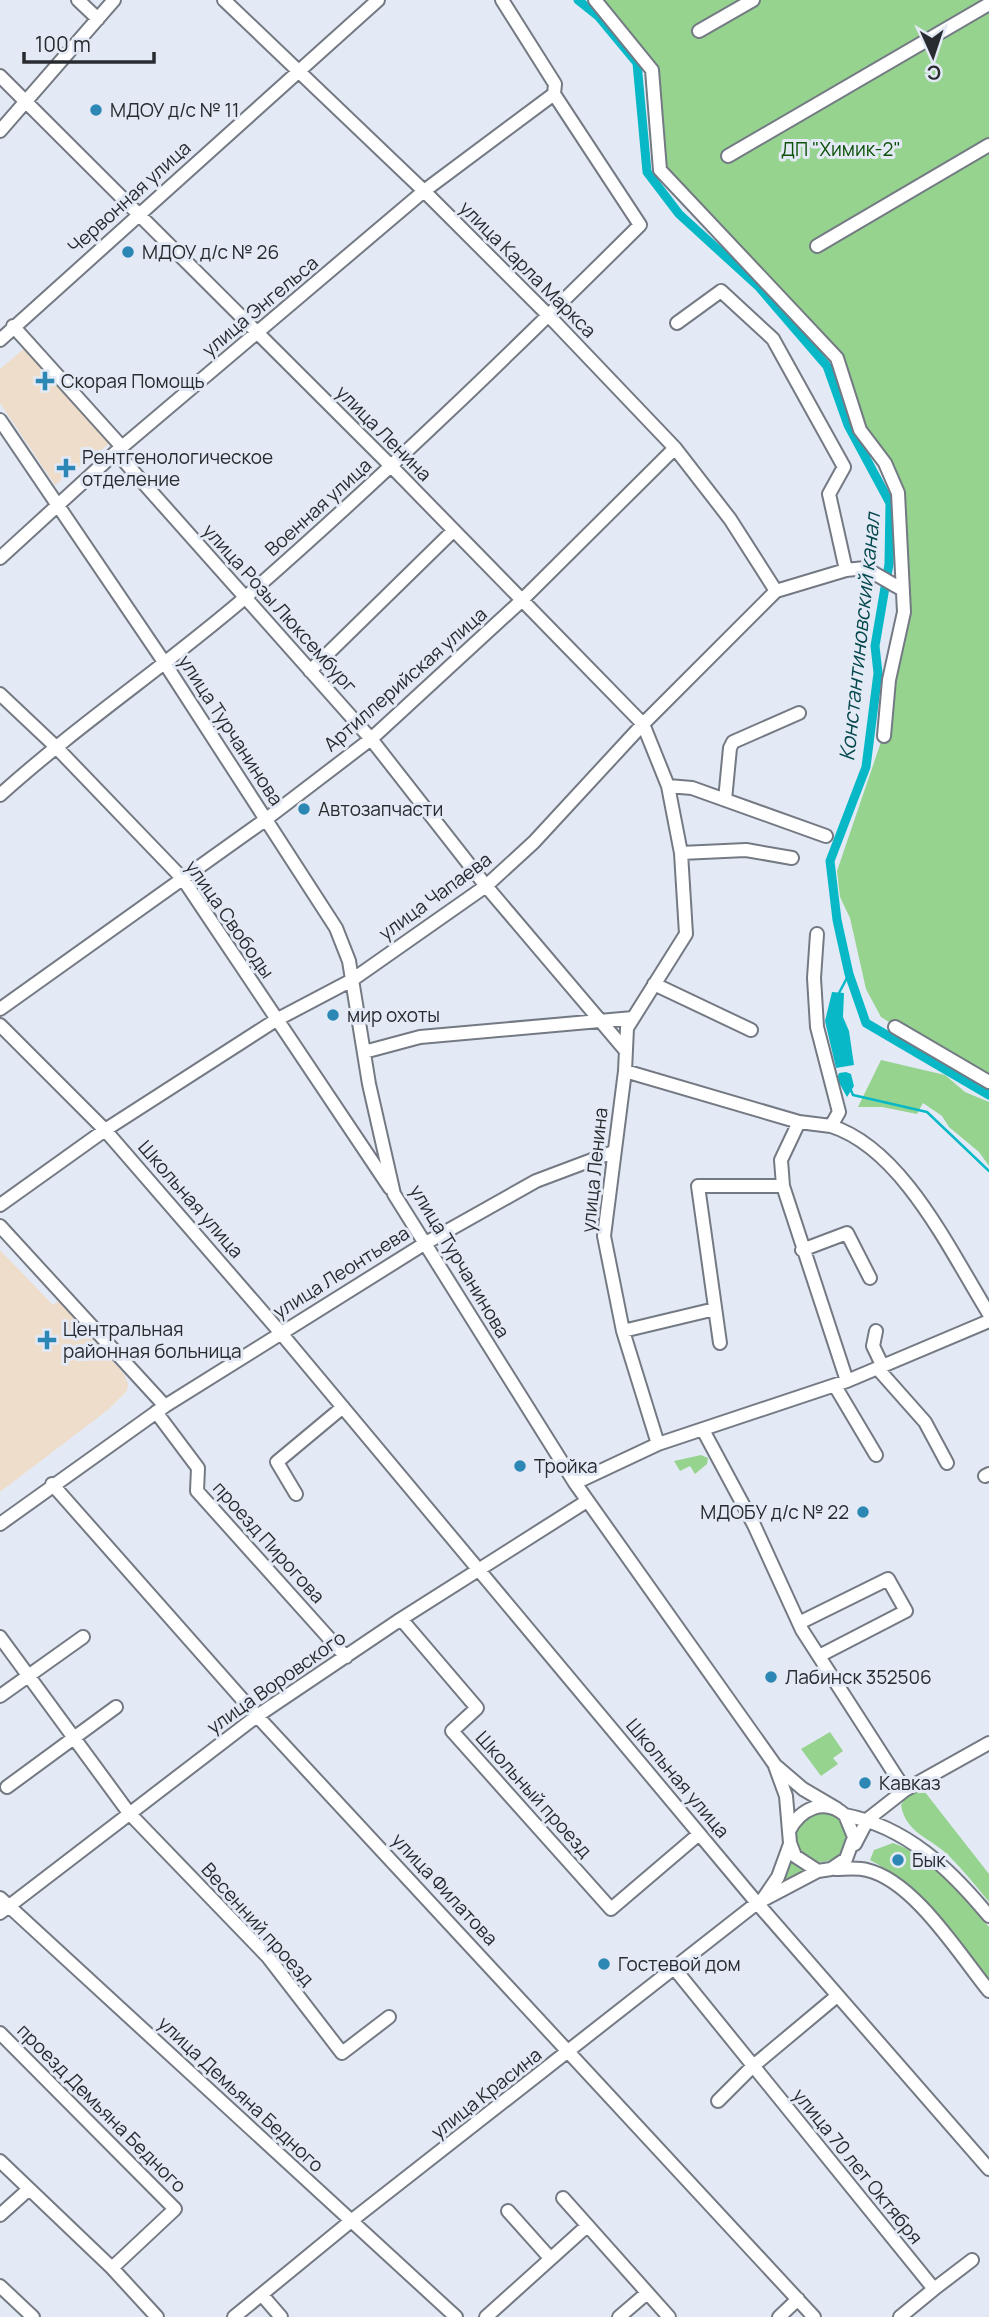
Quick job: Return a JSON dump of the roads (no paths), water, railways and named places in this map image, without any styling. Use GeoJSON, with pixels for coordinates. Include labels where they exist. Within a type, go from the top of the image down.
{"type":"FeatureCollection","features":[{"type":"Feature","properties":{"kind":"street"},"geometry":{"type":"LineString","coordinates":[[78,0],[98,19]]}},
{"type":"Feature","properties":{"kind":"street"},"geometry":{"type":"LineString","coordinates":[[0,131],[114,0]]}},
{"type":"Feature","properties":{"kind":"street","name":"улица Карла Маркса"},"geometry":{"type":"LineString","coordinates":[[224,0],[424,191],[675,448],[730,519],[776,591]]}},
{"type":"Feature","properties":{"kind":"street","name":"Червонная улица"},"geometry":{"type":"LineString","coordinates":[[0,340],[297,70],[378,0]]}},
{"type":"Feature","properties":{"kind":"street"},"geometry":{"type":"LineString","coordinates":[[502,0],[555,84],[554,94]]}},
{"type":"Feature","properties":{"kind":"street"},"geometry":{"type":"LineString","coordinates":[[595,0],[652,70],[660,170],[837,358],[860,430],[885,463],[898,493],[903,590],[901,634],[889,680],[884,736]]}},
{"type":"Feature","properties":{"kind":"street"},"geometry":{"type":"LineString","coordinates":[[699,31],[753,0]]}},
{"type":"Feature","properties":{"kind":"street"},"geometry":{"type":"LineString","coordinates":[[727,156],[989,4]]}},
{"type":"Feature","properties":{"kind":"street","name":"улица Ленина"},"geometry":{"type":"LineString","coordinates":[[0,76],[137,216],[392,467],[520,602],[643,724],[668,786],[681,853],[685,934],[627,1028],[625,1071],[604,1236],[623,1331],[658,1444]]}},
{"type":"Feature","properties":{"kind":"street","name":"улица Энгельса"},"geometry":{"type":"LineString","coordinates":[[0,558],[119,450],[424,191],[554,94]]}},
{"type":"Feature","properties":{"kind":"street","name":"Военная улица"},"geometry":{"type":"LineString","coordinates":[[0,795],[55,746],[245,598],[392,467],[640,225],[554,94]]}},
{"type":"Feature","properties":{"kind":"street"},"geometry":{"type":"LineString","coordinates":[[817,246],[989,145]]}},
{"type":"Feature","properties":{"kind":"street"},"geometry":{"type":"LineString","coordinates":[[677,323],[720,291],[773,339],[844,467],[829,494],[846,570],[865,568],[903,590]]}},
{"type":"Feature","properties":{"kind":"street","name":"улица Розы Люксембург"},"geometry":{"type":"LineString","coordinates":[[13,326],[245,598],[371,739],[486,886],[626,1051]]}},
{"type":"Feature","properties":{"kind":"street","name":"улица Турчанинова"},"geometry":{"type":"LineString","coordinates":[[0,421],[164,662],[336,928],[349,961],[364,1052],[394,1194],[587,1502],[775,1765],[803,1789],[841,1812],[868,1819],[924,1848],[961,1882],[989,1916]]}},
{"type":"Feature","properties":{"kind":"street","name":"Артиллерийская улица"},"geometry":{"type":"LineString","coordinates":[[0,1009],[265,820],[371,739],[520,602],[675,448]]}},
{"type":"Feature","properties":{"kind":"street"},"geometry":{"type":"LineString","coordinates":[[310,671],[453,531]]}},
{"type":"Feature","properties":{"kind":"street","name":"улица Чапаева"},"geometry":{"type":"LineString","coordinates":[[0,1205],[105,1130],[276,1020],[352,980],[486,886],[534,842],[643,724],[776,591],[846,570]]}},
{"type":"Feature","properties":{"kind":"street","name":"улица Свободы"},"geometry":{"type":"LineString","coordinates":[[0,694],[55,746],[183,879],[394,1194]]}},
{"type":"Feature","properties":{"kind":"street"},"geometry":{"type":"LineString","coordinates":[[725,800],[730,748],[733,742],[799,713]]}},
{"type":"Feature","properties":{"kind":"street"},"geometry":{"type":"LineString","coordinates":[[668,786],[692,788],[826,836]]}},
{"type":"Feature","properties":{"kind":"street"},"geometry":{"type":"LineString","coordinates":[[681,853],[746,850],[792,858]]}},
{"type":"Feature","properties":{"kind":"street"},"geometry":{"type":"LineString","coordinates":[[817,934],[814,978],[817,1027],[839,1112],[831,1126]]}},
{"type":"Feature","properties":{"kind":"street"},"geometry":{"type":"LineString","coordinates":[[654,984],[751,1030]]}},
{"type":"Feature","properties":{"kind":"street"},"geometry":{"type":"LineString","coordinates":[[364,1052],[420,1037],[633,1018]]}},
{"type":"Feature","properties":{"kind":"street","name":"Школьная улица"},"geometry":{"type":"LineString","coordinates":[[0,1025],[105,1130],[280,1332],[699,1834],[760,1901],[837,1996],[989,2169]]}},
{"type":"Feature","properties":{"kind":"street"},"geometry":{"type":"LineString","coordinates":[[895,1027],[989,1082]]}},
{"type":"Feature","properties":{"kind":"street"},"geometry":{"type":"LineString","coordinates":[[625,1071],[799,1122],[831,1126],[855,1134],[903,1176],[989,1314]]}},
{"type":"Feature","properties":{"kind":"street"},"geometry":{"type":"LineString","coordinates":[[799,1122],[781,1160],[783,1186],[841,1383],[876,1455]]}},
{"type":"Feature","properties":{"kind":"street","name":"улица Леонтьева"},"geometry":{"type":"LineString","coordinates":[[0,1524],[52,1484],[161,1409],[424,1244],[536,1181],[613,1152]]}},
{"type":"Feature","properties":{"kind":"street"},"geometry":{"type":"LineString","coordinates":[[720,1343],[698,1186],[783,1186]]}},
{"type":"Feature","properties":{"kind":"street","name":"проезд Пирогова"},"geometry":{"type":"LineString","coordinates":[[0,1226],[161,1409],[198,1468],[197,1491],[346,1657]]}},
{"type":"Feature","properties":{"kind":"street"},"geometry":{"type":"LineString","coordinates":[[803,1250],[847,1233],[870,1279]]}},
{"type":"Feature","properties":{"kind":"street"},"geometry":{"type":"LineString","coordinates":[[623,1331],[715,1309]]}},
{"type":"Feature","properties":{"kind":"street"},"geometry":{"type":"LineString","coordinates":[[575,1483],[658,1444],[841,1383],[989,1321]]}},
{"type":"Feature","properties":{"kind":"street"},"geometry":{"type":"LineString","coordinates":[[876,1331],[873,1346],[880,1368],[925,1422],[947,1463]]}},
{"type":"Feature","properties":{"kind":"street"},"geometry":{"type":"LineString","coordinates":[[296,1494],[277,1462],[343,1407]]}},
{"type":"Feature","properties":{"kind":"street"},"geometry":{"type":"LineString","coordinates":[[703,1430],[755,1527],[799,1623],[905,1790]]}},
{"type":"Feature","properties":{"kind":"street","name":"улица Филатова"},"geometry":{"type":"LineString","coordinates":[[52,1484],[257,1716],[571,2051],[814,2317]]}},
{"type":"Feature","properties":{"kind":"street","name":"улица Воровского"},"geometry":{"type":"LineString","coordinates":[[3,1906],[257,1716],[401,1619],[587,1502]]}},
{"type":"Feature","properties":{"kind":"street"},"geometry":{"type":"LineString","coordinates":[[799,1623],[888,1580],[906,1611],[819,1656]]}},
{"type":"Feature","properties":{"kind":"street","name":"Школьный проезд"},"geometry":{"type":"LineString","coordinates":[[401,1619],[477,1708],[452,1731],[611,1909],[699,1834]]}},
{"type":"Feature","properties":{"kind":"street"},"geometry":{"type":"LineString","coordinates":[[0,1637],[129,1813]]}},
{"type":"Feature","properties":{"kind":"street"},"geometry":{"type":"LineString","coordinates":[[0,1696],[83,1637]]}},
{"type":"Feature","properties":{"kind":"street"},"geometry":{"type":"LineString","coordinates":[[7,1787],[116,1707]]}},
{"type":"Feature","properties":{"kind":"street"},"geometry":{"type":"LineString","coordinates":[[824,1870],[849,1856],[868,1819],[905,1790],[989,1743]]}},
{"type":"Feature","properties":{"kind":"street","name":"улица Турчанинова"},"geometry":{"type":"LineString","coordinates":[[775,1765],[786,1796],[790,1837]]}},
{"type":"Feature","properties":{"kind":"street"},"geometry":{"type":"LineString","coordinates":[[849,1856],[854,1837],[841,1812],[826,1806],[805,1810],[796,1817],[790,1837],[796,1856],[824,1870],[866,1869],[883,1876],[917,1902],[989,1991]]}},
{"type":"Feature","properties":{"kind":"street","name":"Весенний проезд"},"geometry":{"type":"LineString","coordinates":[[129,1813],[268,1957],[342,2053],[389,2017]]}},
{"type":"Feature","properties":{"kind":"street","name":"улица Красина"},"geometry":{"type":"LineString","coordinates":[[760,1901],[778,1877],[790,1837]]}},
{"type":"Feature","properties":{"kind":"street","name":"улица Красина"},"geometry":{"type":"LineString","coordinates":[[234,2317],[351,2221],[760,1901],[824,1870]]}},
{"type":"Feature","properties":{"kind":"street","name":"улица Демьяна Бедного"},"geometry":{"type":"LineString","coordinates":[[3,1906],[456,2317]]}},
{"type":"Feature","properties":{"kind":"street","name":"улица 70 лет Октября"},"geometry":{"type":"LineString","coordinates":[[674,1968],[934,2289]]}},
{"type":"Feature","properties":{"kind":"street"},"geometry":{"type":"LineString","coordinates":[[718,2101],[752,2067],[837,1996]]}},
{"type":"Feature","properties":{"kind":"street","name":"проезд Демьяна Бедного"},"geometry":{"type":"LineString","coordinates":[[0,2033],[175,2209],[112,2268]]}},
{"type":"Feature","properties":{"kind":"street"},"geometry":{"type":"LineString","coordinates":[[0,2161],[112,2268],[157,2317]]}},
{"type":"Feature","properties":{"kind":"street"},"geometry":{"type":"LineString","coordinates":[[0,2215],[29,2189]]}},
{"type":"Feature","properties":{"kind":"street"},"geometry":{"type":"LineString","coordinates":[[563,2198],[669,2317]]}},
{"type":"Feature","properties":{"kind":"street"},"geometry":{"type":"LineString","coordinates":[[508,2211],[550,2259]]}},
{"type":"Feature","properties":{"kind":"street"},"geometry":{"type":"LineString","coordinates":[[486,2317],[587,2226]]}},
{"type":"Feature","properties":{"kind":"street"},"geometry":{"type":"LineString","coordinates":[[900,2317],[972,2260]]}},
{"type":"Feature","properties":{"kind":"street"},"geometry":{"type":"LineString","coordinates":[[0,2286],[33,2317]]}},
{"type":"Feature","properties":{"kind":"street"},"geometry":{"type":"LineString","coordinates":[[619,2317],[647,2293]]}},
{"type":"Feature","properties":{"kind":"street"},"geometry":{"type":"LineString","coordinates":[[262,2295],[281,2317]]}},
{"type":"Feature","properties":{"kind":"street"},"geometry":{"type":"LineString","coordinates":[[779,2317],[798,2299]]}},
{"type":"Feature","properties":{"kind":"water"},"geometry":{"type":"Polygon","coordinates":[[[832,992],[844,993],[843,1017],[849,1031],[854,1065],[836,1068],[825,1021],[832,992]]]}},
{"type":"Feature","properties":{"kind":"water"},"geometry":{"type":"Polygon","coordinates":[[[839,1073],[851,1074],[854,1086],[847,1097],[837,1079],[839,1073]]]}},
{"type":"Feature","properties":{"kind":"waterway","name":"Константиновский канал"},"geometry":{"type":"LineString","coordinates":[[578,0],[598,16],[637,63],[647,172],[679,214],[759,287],[827,366],[848,425],[890,503],[889,564],[875,646],[878,673],[866,767],[830,861],[837,920],[849,974],[866,1023],[989,1095]]}},
{"type":"Feature","properties":{"kind":"waterway"},"geometry":{"type":"LineString","coordinates":[[839,993],[849,974]]}},
{"type":"Feature","properties":{"kind":"waterway"},"geometry":{"type":"LineString","coordinates":[[850,1088],[853,1095],[927,1112],[989,1171]]}},
{"type":"Feature","properties":{"kind":"place","name":"МДОУ д/с № 11"},"geometry":{"type":"Point","coordinates":[96,110]}},
{"type":"Feature","properties":{"kind":"place","name":"МДОУ д/с № 26"},"geometry":{"type":"Point","coordinates":[128,252]}},
{"type":"Feature","properties":{"kind":"place","name":"Скорая Помощь"},"geometry":{"type":"Point","coordinates":[45,381]}},
{"type":"Feature","properties":{"kind":"place","name":"Рентгенологическое отделение"},"geometry":{"type":"Point","coordinates":[66,468]}},
{"type":"Feature","properties":{"kind":"place","name":"Автозапчасти"},"geometry":{"type":"Point","coordinates":[304,809]}},
{"type":"Feature","properties":{"kind":"place","name":"мир охоты"},"geometry":{"type":"Point","coordinates":[333,1015]}},
{"type":"Feature","properties":{"kind":"place","name":"Центральная районная больница"},"geometry":{"type":"Point","coordinates":[47,1340]}},
{"type":"Feature","properties":{"kind":"place","name":"Тройка"},"geometry":{"type":"Point","coordinates":[520,1466]}},
{"type":"Feature","properties":{"kind":"place","name":"МДОБУ д/с № 22"},"geometry":{"type":"Point","coordinates":[863,1512]}},
{"type":"Feature","properties":{"kind":"place","name":"Лабинск 352506"},"geometry":{"type":"Point","coordinates":[771,1677]}},
{"type":"Feature","properties":{"kind":"place","name":"Кавказ"},"geometry":{"type":"Point","coordinates":[865,1783]}},
{"type":"Feature","properties":{"kind":"place","name":"Бык"},"geometry":{"type":"Point","coordinates":[898,1860]}},
{"type":"Feature","properties":{"kind":"place","name":"Гостевой дом"},"geometry":{"type":"Point","coordinates":[604,1964]}},
{"type":"Feature","properties":{"kind":"park label","name":"ДП \"Химик-2\""},"geometry":{"type":"Point","coordinates":[841,149]}}]}
